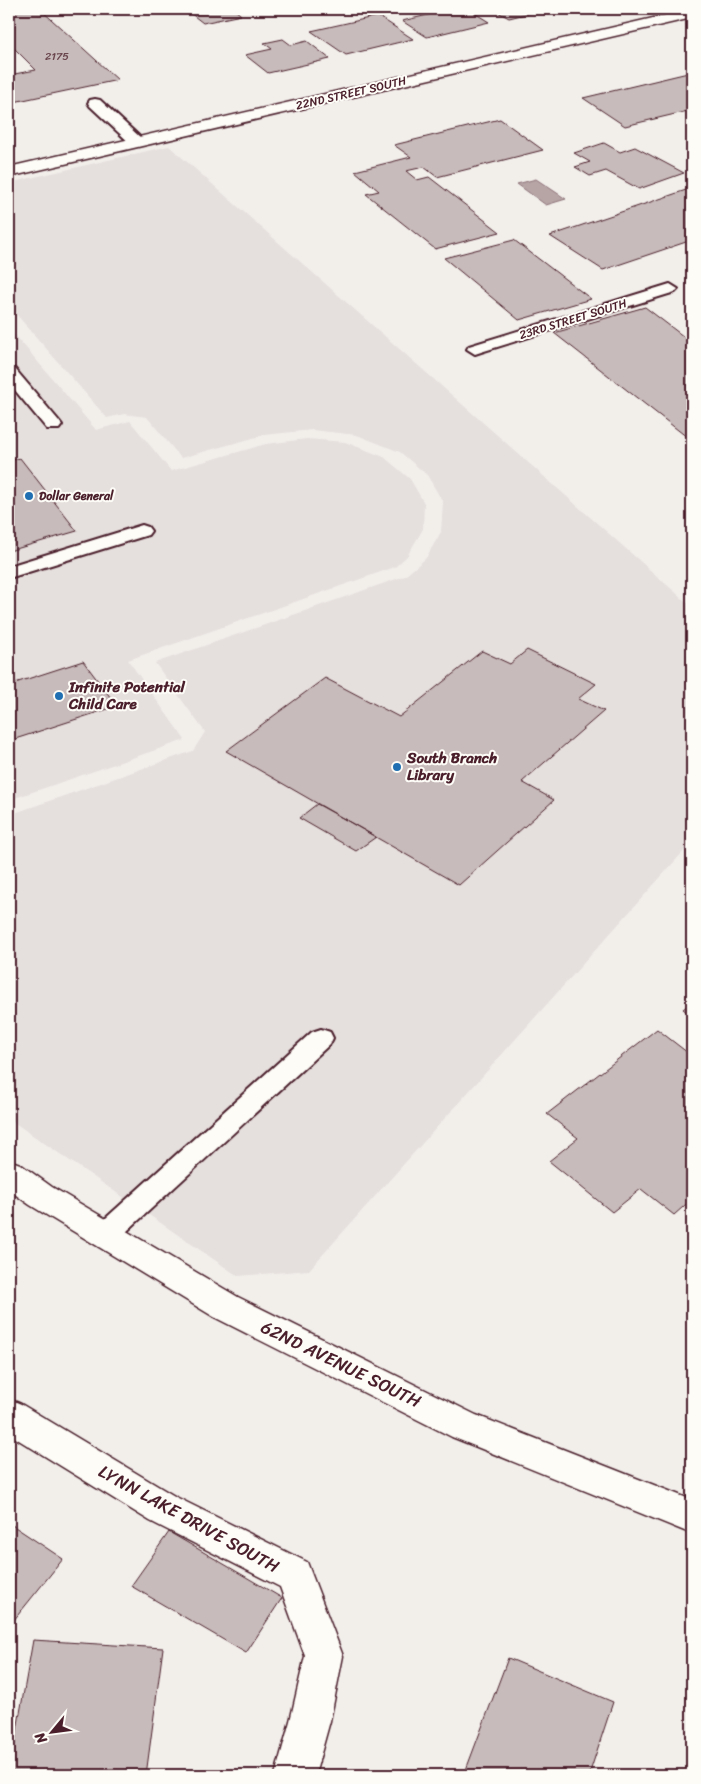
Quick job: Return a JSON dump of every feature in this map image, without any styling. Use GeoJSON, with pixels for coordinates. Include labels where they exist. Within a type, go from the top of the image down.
{"type":"FeatureCollection","features":[{"type":"Feature","properties":{"kind":"street","name":"22ND STREET SOUTH"},"geometry":{"type":"LineString","coordinates":[[9,172],[692,13]]}},
{"type":"Feature","properties":{"kind":"street","name":"62ND AVENUE SOUTH"},"geometry":{"type":"LineString","coordinates":[[9,1173],[41,1196],[226,1307],[464,1426],[692,1517]]}},
{"type":"Feature","properties":{"kind":"street","name":"LYNN LAKE DRIVE SOUTH"},"geometry":{"type":"LineString","coordinates":[[9,1415],[163,1509],[294,1575],[324,1656],[310,1721],[295,1775]]}},
{"type":"Feature","properties":{"kind":"lane"},"geometry":{"type":"LineString","coordinates":[[95,103],[137,142]]}},
{"type":"Feature","properties":{"kind":"lane","name":"23RD STREET SOUTH"},"geometry":{"type":"LineString","coordinates":[[475,348],[670,289]]}},
{"type":"Feature","properties":{"kind":"lane"},"geometry":{"type":"LineString","coordinates":[[9,373],[53,425]]}},
{"type":"Feature","properties":{"kind":"lane"},"geometry":{"type":"LineString","coordinates":[[9,572],[142,531]]}},
{"type":"Feature","properties":{"kind":"lane"},"geometry":{"type":"LineString","coordinates":[[105,1235],[321,1038]]}},
{"type":"Feature","properties":{"kind":"shaded area"},"geometry":{"type":"Polygon","coordinates":[[[169,146],[692,607],[692,842],[309,1270],[238,1276],[9,1119],[9,815],[193,751],[205,732],[155,663],[405,576],[426,558],[441,532],[443,502],[427,475],[400,452],[357,435],[312,430],[264,435],[181,458],[147,417],[124,414],[107,418],[9,306],[9,183],[169,146]]]}},
{"type":"Feature","properties":{"kind":"shaded area"},"geometry":{"type":"Polygon","coordinates":[[[536,179],[566,199],[546,205],[517,184],[536,179]]]}},
{"type":"Feature","properties":{"kind":"shaded area"},"geometry":{"type":"Polygon","coordinates":[[[9,328],[96,430],[130,421],[171,471],[266,444],[307,439],[345,442],[384,457],[410,479],[424,503],[423,529],[407,556],[395,567],[128,660],[185,740],[9,800],[9,328]]]}},
{"type":"Feature","properties":{"kind":"building"},"geometry":{"type":"Polygon","coordinates":[[[9,9],[40,9],[118,80],[9,103],[9,75],[36,70],[9,43],[9,9]]]}},
{"type":"Feature","properties":{"kind":"building"},"geometry":{"type":"Polygon","coordinates":[[[185,9],[234,9],[241,15],[203,23],[185,9]]]}},
{"type":"Feature","properties":{"kind":"building"},"geometry":{"type":"Polygon","coordinates":[[[454,9],[468,9],[489,22],[427,37],[402,21],[454,9]]]}},
{"type":"Feature","properties":{"kind":"building"},"geometry":{"type":"Polygon","coordinates":[[[492,9],[547,9],[509,18],[492,9]]]}},
{"type":"Feature","properties":{"kind":"building"},"geometry":{"type":"Polygon","coordinates":[[[378,16],[413,39],[346,55],[311,31],[378,16]]]}},
{"type":"Feature","properties":{"kind":"building"},"geometry":{"type":"Polygon","coordinates":[[[283,39],[291,45],[307,41],[330,59],[268,73],[245,55],[272,49],[264,43],[283,39]]]}},
{"type":"Feature","properties":{"kind":"building"},"geometry":{"type":"Polygon","coordinates":[[[692,72],[692,110],[625,126],[583,98],[692,72]]]}},
{"type":"Feature","properties":{"kind":"building"},"geometry":{"type":"Polygon","coordinates":[[[500,119],[543,150],[437,177],[424,167],[406,171],[417,180],[429,177],[500,232],[435,249],[366,194],[379,191],[355,171],[411,157],[394,145],[500,119]]]}},
{"type":"Feature","properties":{"kind":"building"},"geometry":{"type":"Polygon","coordinates":[[[604,143],[620,152],[635,147],[684,173],[639,189],[606,171],[590,176],[575,167],[590,162],[574,153],[604,143]]]}},
{"type":"Feature","properties":{"kind":"building"},"geometry":{"type":"Polygon","coordinates":[[[692,188],[692,240],[603,270],[550,236],[692,188]]]}},
{"type":"Feature","properties":{"kind":"building"},"geometry":{"type":"Polygon","coordinates":[[[514,240],[591,299],[519,320],[444,258],[514,240]]]}},
{"type":"Feature","properties":{"kind":"building"},"geometry":{"type":"Polygon","coordinates":[[[645,307],[692,343],[692,441],[554,333],[645,307]]]}},
{"type":"Feature","properties":{"kind":"building","name":"Dollar General"},"geometry":{"type":"Polygon","coordinates":[[[20,458],[77,531],[9,551],[9,461],[20,458]]]}},
{"type":"Feature","properties":{"kind":"building","name":"South Branch Library"},"geometry":{"type":"Polygon","coordinates":[[[527,650],[596,684],[578,699],[604,711],[522,782],[554,800],[459,885],[226,751],[325,678],[399,717],[482,651],[510,664],[527,650]]]}},
{"type":"Feature","properties":{"kind":"building","name":"Infinite Potential Child Care"},"geometry":{"type":"Polygon","coordinates":[[[83,661],[117,706],[9,741],[9,685],[83,661]]]}},
{"type":"Feature","properties":{"kind":"building"},"geometry":{"type":"Polygon","coordinates":[[[317,804],[376,837],[356,851],[299,818],[317,804]]]}},
{"type":"Feature","properties":{"kind":"building"},"geometry":{"type":"Polygon","coordinates":[[[692,1002],[692,1016],[683,1009],[692,1002]]]}},
{"type":"Feature","properties":{"kind":"building"},"geometry":{"type":"Polygon","coordinates":[[[657,1029],[688,1053],[692,1049],[692,1199],[674,1215],[641,1189],[612,1212],[549,1161],[578,1138],[547,1114],[657,1029]]]}},
{"type":"Feature","properties":{"kind":"building"},"geometry":{"type":"Polygon","coordinates":[[[9,1523],[63,1559],[9,1626],[9,1523]]]}},
{"type":"Feature","properties":{"kind":"building"},"geometry":{"type":"Polygon","coordinates":[[[169,1532],[282,1598],[246,1653],[131,1586],[169,1532]]]}},
{"type":"Feature","properties":{"kind":"building"},"geometry":{"type":"Polygon","coordinates":[[[33,1640],[163,1648],[146,1775],[9,1775],[33,1640]]]}},
{"type":"Feature","properties":{"kind":"building"},"geometry":{"type":"Polygon","coordinates":[[[508,1658],[613,1702],[589,1775],[464,1775],[508,1658]]]}},
{"type":"Feature","properties":{"kind":"place","name":"Dollar General"},"geometry":{"type":"Point","coordinates":[29,496]}},
{"type":"Feature","properties":{"kind":"place","name":"Infinite Potential Child Care"},"geometry":{"type":"Point","coordinates":[59,696]}},
{"type":"Feature","properties":{"kind":"place","name":"South Branch Library"},"geometry":{"type":"Point","coordinates":[397,767]}}]}
